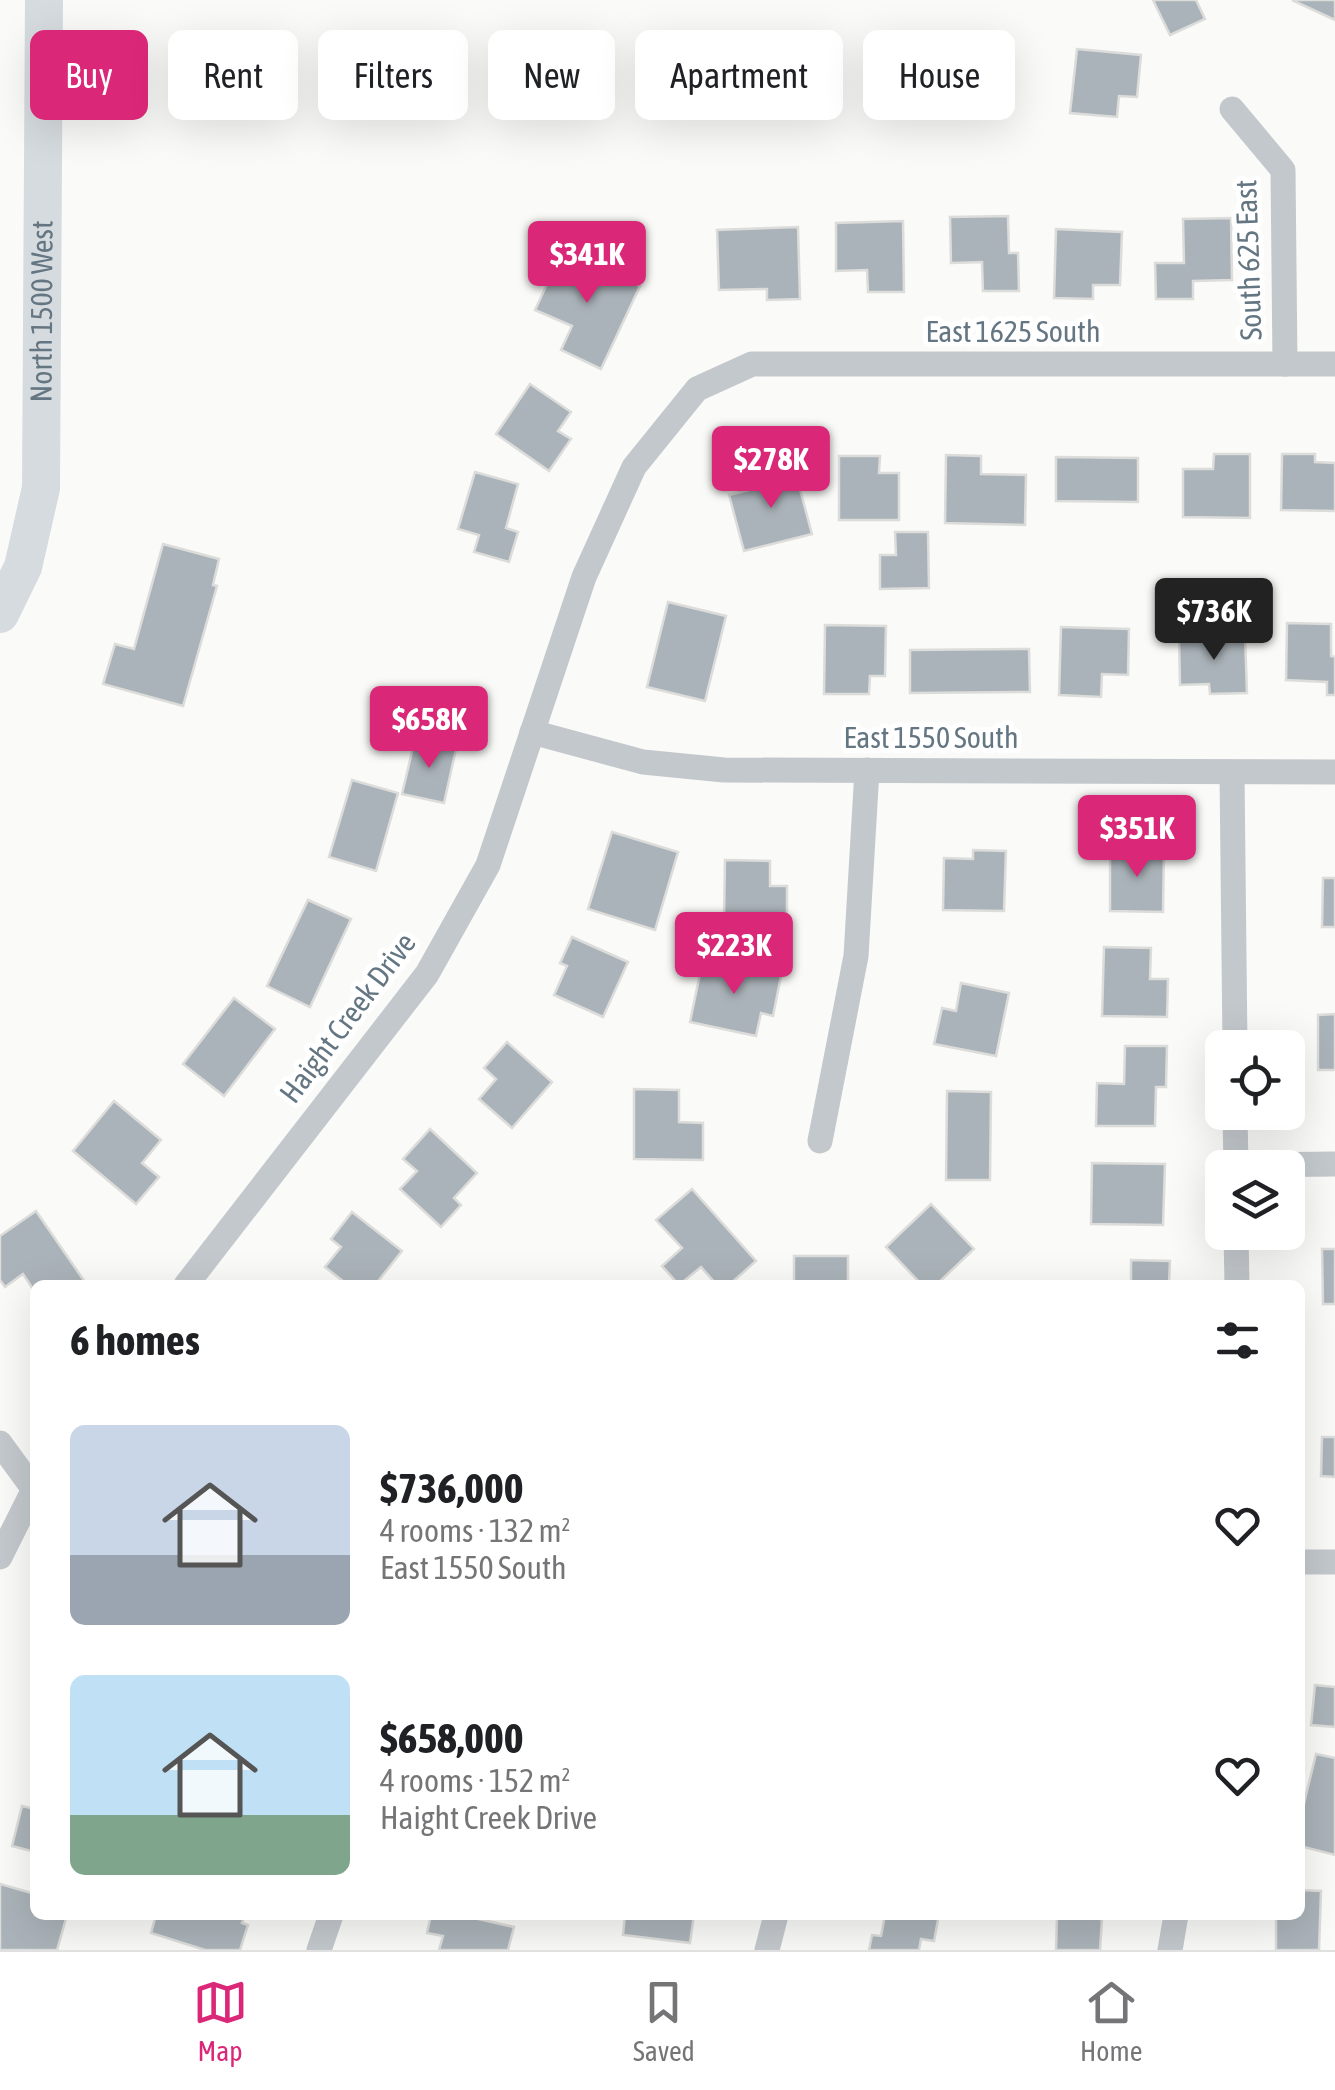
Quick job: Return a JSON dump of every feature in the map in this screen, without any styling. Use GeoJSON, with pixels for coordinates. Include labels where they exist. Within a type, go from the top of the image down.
{"type":"FeatureCollection","features":[{"type":"Feature","properties":{"kind":"street","name":"North 1500 West"},"geometry":{"type":"LineString","coordinates":[[0,614],[23,567],[41,488],[44,0]]}},
{"type":"Feature","properties":{"kind":"street","name":"South 625 East"},"geometry":{"type":"LineString","coordinates":[[1232,109],[1283,170],[1285,364]]}},
{"type":"Feature","properties":{"kind":"street","name":"East 1625 South"},"geometry":{"type":"LineString","coordinates":[[697,388],[752,364],[1335,364]]}},
{"type":"Feature","properties":{"kind":"street","name":"Haight Creek Drive"},"geometry":{"type":"LineString","coordinates":[[190,1280],[427,974],[488,865],[584,577],[634,467],[697,388]]}},
{"type":"Feature","properties":{"kind":"street","name":"East 1550 South"},"geometry":{"type":"LineString","coordinates":[[532,732],[644,762],[724,770],[1335,772]]}},
{"type":"Feature","properties":{"kind":"street"},"geometry":{"type":"LineString","coordinates":[[820,1141],[856,956],[867,770]]}},
{"type":"Feature","properties":{"kind":"street"},"geometry":{"type":"LineString","coordinates":[[1232,772],[1235,1030]]}},
{"type":"Feature","properties":{"kind":"street"},"geometry":{"type":"LineString","coordinates":[[1305,1165],[1335,1164]]}},
{"type":"Feature","properties":{"kind":"street"},"geometry":{"type":"LineString","coordinates":[[1236,1250],[1237,1280]]}},
{"type":"Feature","properties":{"kind":"street"},"geometry":{"type":"LineString","coordinates":[[0,1443],[30,1484]]}},
{"type":"Feature","properties":{"kind":"street"},"geometry":{"type":"LineString","coordinates":[[0,1557],[30,1497]]}},
{"type":"Feature","properties":{"kind":"street"},"geometry":{"type":"LineString","coordinates":[[1305,1562],[1335,1562]]}},
{"type":"Feature","properties":{"kind":"street"},"geometry":{"type":"LineString","coordinates":[[318,1950],[329,1920]]}},
{"type":"Feature","properties":{"kind":"street"},"geometry":{"type":"LineString","coordinates":[[767,1950],[775,1920]]}},
{"type":"Feature","properties":{"kind":"street"},"geometry":{"type":"LineString","coordinates":[[1170,1950],[1175,1920]]}},
{"type":"Feature","properties":{"kind":"building"},"geometry":{"type":"Polygon","coordinates":[[[1153,0],[1196,0],[1205,19],[1170,35],[1153,0]]]}},
{"type":"Feature","properties":{"kind":"building"},"geometry":{"type":"Polygon","coordinates":[[[1292,0],[1335,0],[1335,20],[1292,0]]]}},
{"type":"Feature","properties":{"kind":"building"},"geometry":{"type":"Polygon","coordinates":[[[1077,49],[1141,55],[1137,97],[1119,96],[1117,117],[1070,113],[1077,49]]]}},
{"type":"Feature","properties":{"kind":"building"},"geometry":{"type":"Polygon","coordinates":[[[1008,216],[1009,253],[1018,253],[1019,291],[983,291],[982,262],[951,263],[950,217],[1008,216]]]}},
{"type":"Feature","properties":{"kind":"building"},"geometry":{"type":"Polygon","coordinates":[[[1231,218],[1232,280],[1193,281],[1193,299],[1156,299],[1155,263],[1184,263],[1183,219],[1231,218]]]}},
{"type":"Feature","properties":{"kind":"building"},"geometry":{"type":"Polygon","coordinates":[[[903,221],[904,292],[868,292],[867,270],[836,271],[836,223],[903,221]]]}},
{"type":"Feature","properties":{"kind":"building"},"geometry":{"type":"Polygon","coordinates":[[[798,227],[800,299],[767,300],[767,289],[719,290],[717,230],[798,227]]]}},
{"type":"Feature","properties":{"kind":"building"},"geometry":{"type":"Polygon","coordinates":[[[1056,229],[1122,232],[1120,285],[1093,285],[1093,299],[1054,298],[1056,229]]]}},
{"type":"Feature","properties":{"kind":"building"},"geometry":{"type":"Polygon","coordinates":[[[563,250],[640,286],[601,369],[561,350],[572,326],[535,310],[563,250]]]}},
{"type":"Feature","properties":{"kind":"building"},"geometry":{"type":"Polygon","coordinates":[[[530,384],[571,412],[558,431],[571,439],[549,471],[496,434],[530,384]]]}},
{"type":"Feature","properties":{"kind":"building"},"geometry":{"type":"Polygon","coordinates":[[[1214,454],[1250,454],[1250,518],[1183,517],[1183,469],[1213,469],[1214,454]]]}},
{"type":"Feature","properties":{"kind":"building"},"geometry":{"type":"Polygon","coordinates":[[[1282,454],[1315,454],[1315,462],[1335,463],[1335,511],[1281,510],[1282,454]]]}},
{"type":"Feature","properties":{"kind":"building"},"geometry":{"type":"Polygon","coordinates":[[[946,455],[981,456],[981,474],[1026,475],[1025,525],[945,523],[946,455]]]}},
{"type":"Feature","properties":{"kind":"building"},"geometry":{"type":"Polygon","coordinates":[[[839,456],[880,456],[879,473],[899,473],[899,520],[839,520],[839,456]]]}},
{"type":"Feature","properties":{"kind":"building"},"geometry":{"type":"Polygon","coordinates":[[[1056,457],[1138,458],[1138,502],[1056,501],[1056,457]]]}},
{"type":"Feature","properties":{"kind":"building"},"geometry":{"type":"Polygon","coordinates":[[[794,467],[812,534],[744,551],[729,495],[757,488],[754,477],[794,467]]]}},
{"type":"Feature","properties":{"kind":"building"},"geometry":{"type":"Polygon","coordinates":[[[475,472],[518,484],[506,528],[518,532],[509,562],[474,552],[479,535],[458,529],[475,472]]]}},
{"type":"Feature","properties":{"kind":"building"},"geometry":{"type":"Polygon","coordinates":[[[895,532],[928,532],[929,588],[880,589],[880,555],[896,555],[895,532]]]}},
{"type":"Feature","properties":{"kind":"building"},"geometry":{"type":"Polygon","coordinates":[[[163,544],[219,559],[213,585],[217,586],[183,706],[103,684],[115,644],[134,649],[163,544]]]}},
{"type":"Feature","properties":{"kind":"building"},"geometry":{"type":"Polygon","coordinates":[[[668,602],[726,616],[705,701],[647,687],[668,602]]]}},
{"type":"Feature","properties":{"kind":"building"},"geometry":{"type":"Polygon","coordinates":[[[1287,623],[1331,624],[1335,695],[1327,695],[1327,682],[1286,680],[1287,623]]]}},
{"type":"Feature","properties":{"kind":"building"},"geometry":{"type":"Polygon","coordinates":[[[825,625],[886,626],[885,676],[870,676],[869,694],[824,694],[825,625]]]}},
{"type":"Feature","properties":{"kind":"building"},"geometry":{"type":"Polygon","coordinates":[[[1061,627],[1129,629],[1128,675],[1102,674],[1101,697],[1059,695],[1061,627]]]}},
{"type":"Feature","properties":{"kind":"building"},"geometry":{"type":"Polygon","coordinates":[[[1245,636],[1247,693],[1210,694],[1209,684],[1180,685],[1179,637],[1245,636]]]}},
{"type":"Feature","properties":{"kind":"building"},"geometry":{"type":"Polygon","coordinates":[[[1029,649],[1030,692],[910,693],[910,650],[1029,649]]]}},
{"type":"Feature","properties":{"kind":"building"},"geometry":{"type":"Polygon","coordinates":[[[415,739],[456,749],[444,803],[402,794],[415,739]]]}},
{"type":"Feature","properties":{"kind":"building"},"geometry":{"type":"Polygon","coordinates":[[[352,780],[398,793],[376,871],[329,857],[352,780]]]}},
{"type":"Feature","properties":{"kind":"building"},"geometry":{"type":"Polygon","coordinates":[[[612,832],[678,852],[655,930],[588,909],[612,832]]]}},
{"type":"Feature","properties":{"kind":"building"},"geometry":{"type":"Polygon","coordinates":[[[1110,848],[1164,848],[1163,912],[1110,911],[1110,848]]]}},
{"type":"Feature","properties":{"kind":"building"},"geometry":{"type":"Polygon","coordinates":[[[973,850],[1006,851],[1004,911],[943,910],[944,858],[973,859],[973,850]]]}},
{"type":"Feature","properties":{"kind":"building"},"geometry":{"type":"Polygon","coordinates":[[[725,860],[770,861],[770,886],[787,886],[787,921],[724,920],[725,860]]]}},
{"type":"Feature","properties":{"kind":"building"},"geometry":{"type":"Polygon","coordinates":[[[1323,878],[1335,878],[1335,927],[1322,927],[1323,878]]]}},
{"type":"Feature","properties":{"kind":"building"},"geometry":{"type":"Polygon","coordinates":[[[308,900],[351,919],[310,1007],[267,986],[308,900]]]}},
{"type":"Feature","properties":{"kind":"building"},"geometry":{"type":"Polygon","coordinates":[[[572,937],[628,962],[603,1017],[554,995],[567,966],[560,963],[572,937]]]}},
{"type":"Feature","properties":{"kind":"building"},"geometry":{"type":"Polygon","coordinates":[[[1104,947],[1151,948],[1150,979],[1168,979],[1167,1017],[1102,1016],[1104,947]]]}},
{"type":"Feature","properties":{"kind":"building"},"geometry":{"type":"Polygon","coordinates":[[[703,959],[781,976],[773,1016],[761,1013],[756,1036],[690,1022],[703,959]]]}},
{"type":"Feature","properties":{"kind":"building"},"geometry":{"type":"Polygon","coordinates":[[[961,983],[1009,993],[996,1056],[934,1044],[942,1008],[956,1011],[961,983]]]}},
{"type":"Feature","properties":{"kind":"building"},"geometry":{"type":"Polygon","coordinates":[[[234,998],[275,1029],[224,1096],[183,1064],[234,998]]]}},
{"type":"Feature","properties":{"kind":"building"},"geometry":{"type":"Polygon","coordinates":[[[1335,1014],[1335,1070],[1318,1070],[1318,1015],[1335,1014]]]}},
{"type":"Feature","properties":{"kind":"building"},"geometry":{"type":"Polygon","coordinates":[[[507,1042],[552,1082],[512,1128],[479,1099],[496,1079],[484,1068],[507,1042]]]}},
{"type":"Feature","properties":{"kind":"building"},"geometry":{"type":"Polygon","coordinates":[[[1125,1046],[1167,1046],[1166,1087],[1156,1087],[1155,1126],[1096,1126],[1097,1083],[1124,1084],[1125,1046]]]}},
{"type":"Feature","properties":{"kind":"building"},"geometry":{"type":"Polygon","coordinates":[[[634,1089],[679,1090],[679,1122],[703,1123],[703,1160],[634,1159],[634,1089]]]}},
{"type":"Feature","properties":{"kind":"building"},"geometry":{"type":"Polygon","coordinates":[[[947,1091],[991,1092],[990,1180],[946,1180],[947,1091]]]}},
{"type":"Feature","properties":{"kind":"building"},"geometry":{"type":"Polygon","coordinates":[[[114,1101],[161,1140],[142,1163],[159,1177],[136,1204],[73,1151],[114,1101]]]}},
{"type":"Feature","properties":{"kind":"building"},"geometry":{"type":"Polygon","coordinates":[[[430,1129],[477,1173],[454,1198],[461,1205],[441,1227],[400,1189],[417,1171],[403,1159],[430,1129]]]}},
{"type":"Feature","properties":{"kind":"building"},"geometry":{"type":"Polygon","coordinates":[[[1092,1163],[1165,1164],[1163,1225],[1091,1224],[1092,1163]]]}},
{"type":"Feature","properties":{"kind":"building"},"geometry":{"type":"Polygon","coordinates":[[[692,1189],[756,1261],[735,1280],[713,1280],[701,1267],[685,1280],[675,1280],[662,1266],[682,1248],[656,1220],[692,1189]]]}},
{"type":"Feature","properties":{"kind":"building"},"geometry":{"type":"Polygon","coordinates":[[[931,1204],[974,1249],[941,1280],[917,1280],[886,1247],[931,1204]]]}},
{"type":"Feature","properties":{"kind":"building"},"geometry":{"type":"Polygon","coordinates":[[[36,1211],[84,1280],[30,1280],[30,1284],[23,1274],[5,1287],[0,1280],[0,1236],[36,1211]]]}},
{"type":"Feature","properties":{"kind":"building"},"geometry":{"type":"Polygon","coordinates":[[[352,1212],[402,1251],[379,1280],[342,1280],[325,1267],[341,1247],[331,1239],[352,1212]]]}},
{"type":"Feature","properties":{"kind":"building"},"geometry":{"type":"Polygon","coordinates":[[[1322,1249],[1335,1249],[1335,1304],[1323,1304],[1322,1249]]]}},
{"type":"Feature","properties":{"kind":"building"},"geometry":{"type":"Polygon","coordinates":[[[794,1256],[848,1256],[848,1280],[794,1280],[794,1256]]]}},
{"type":"Feature","properties":{"kind":"building"},"geometry":{"type":"Polygon","coordinates":[[[1131,1260],[1170,1261],[1169,1280],[1131,1280],[1131,1260]]]}},
{"type":"Feature","properties":{"kind":"building"},"geometry":{"type":"Polygon","coordinates":[[[1322,1437],[1335,1437],[1335,1477],[1321,1476],[1322,1437]]]}},
{"type":"Feature","properties":{"kind":"building"},"geometry":{"type":"Polygon","coordinates":[[[1315,1685],[1335,1687],[1335,1727],[1311,1725],[1315,1685]]]}},
{"type":"Feature","properties":{"kind":"building"},"geometry":{"type":"Polygon","coordinates":[[[1316,1754],[1335,1758],[1335,1855],[1305,1847],[1305,1799],[1316,1754]]]}},
{"type":"Feature","properties":{"kind":"building"},"geometry":{"type":"Polygon","coordinates":[[[22,1806],[30,1808],[30,1851],[12,1846],[22,1806]]]}},
{"type":"Feature","properties":{"kind":"building"},"geometry":{"type":"Polygon","coordinates":[[[0,1884],[30,1893],[30,1920],[66,1920],[57,1950],[0,1950],[0,1884]]]}},
{"type":"Feature","properties":{"kind":"building"},"geometry":{"type":"Polygon","coordinates":[[[1305,1890],[1321,1891],[1319,1950],[1276,1950],[1276,1920],[1305,1920],[1305,1890]]]}},
{"type":"Feature","properties":{"kind":"building"},"geometry":{"type":"Polygon","coordinates":[[[155,1920],[243,1920],[248,1925],[240,1950],[205,1950],[151,1933],[155,1920]]]}},
{"type":"Feature","properties":{"kind":"building"},"geometry":{"type":"Polygon","coordinates":[[[430,1920],[483,1920],[514,1927],[508,1950],[439,1950],[443,1936],[427,1933],[430,1920]]]}},
{"type":"Feature","properties":{"kind":"building"},"geometry":{"type":"Polygon","coordinates":[[[624,1920],[693,1920],[690,1943],[623,1935],[624,1920]]]}},
{"type":"Feature","properties":{"kind":"building"},"geometry":{"type":"Polygon","coordinates":[[[884,1920],[938,1920],[934,1941],[921,1939],[919,1950],[869,1950],[872,1935],[881,1936],[884,1920]]]}},
{"type":"Feature","properties":{"kind":"building"},"geometry":{"type":"Polygon","coordinates":[[[1057,1920],[1102,1920],[1100,1950],[1056,1950],[1057,1920]]]}}]}
